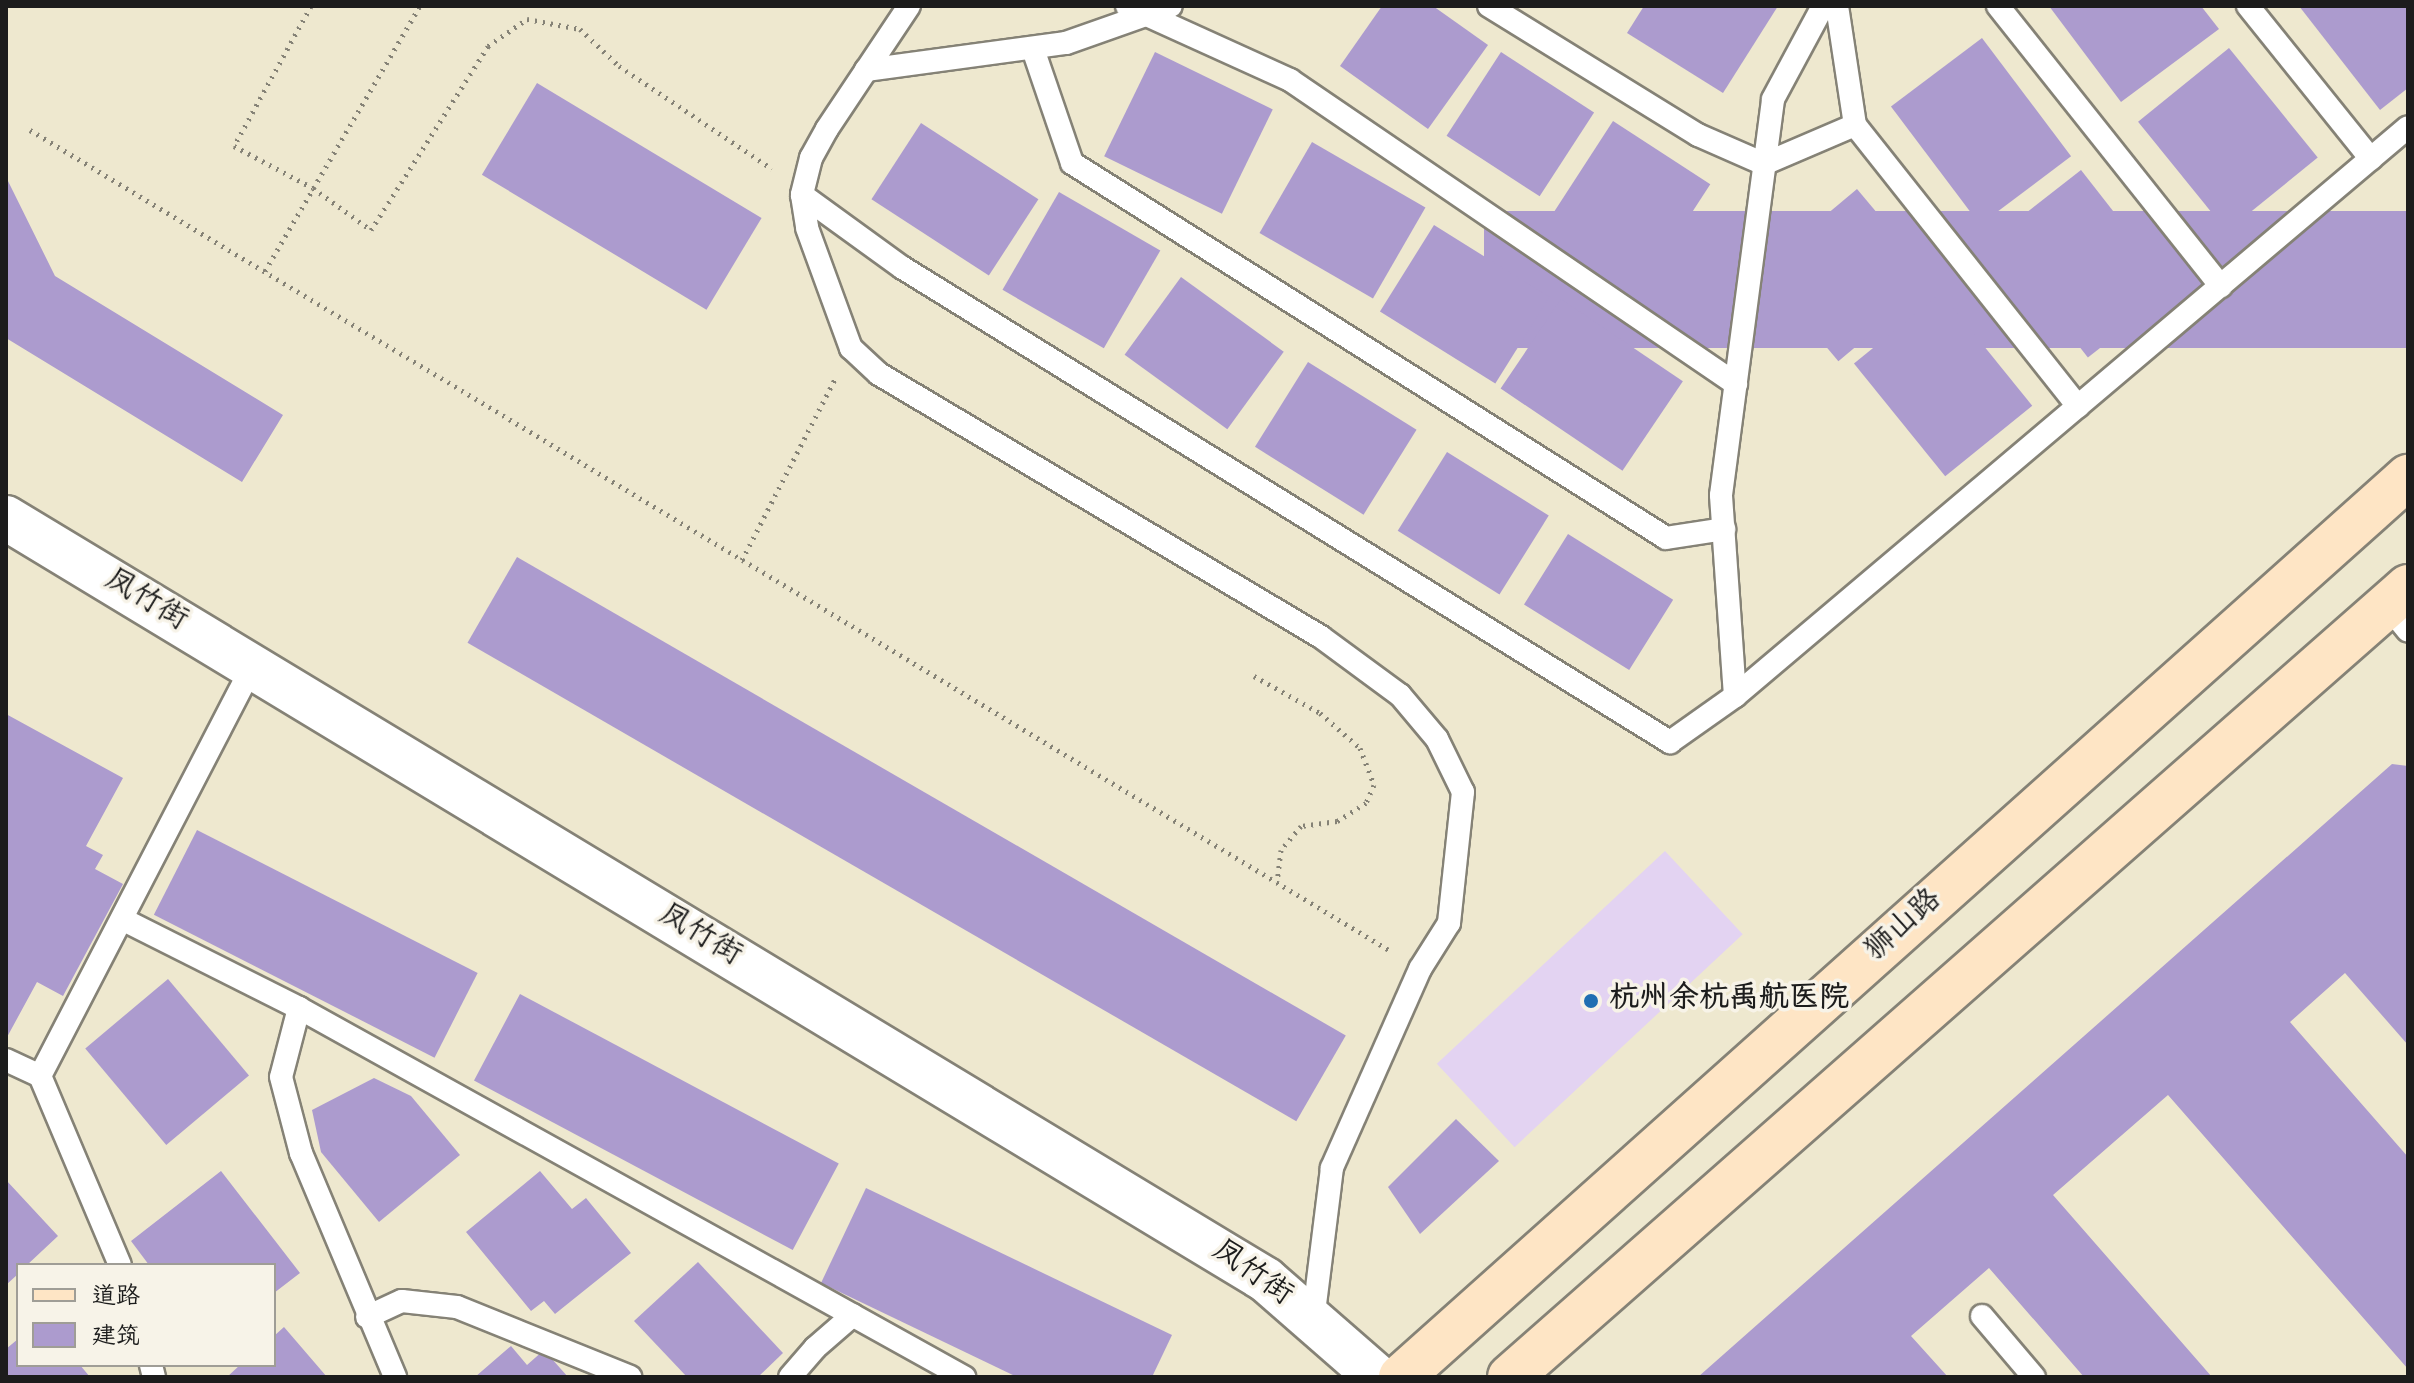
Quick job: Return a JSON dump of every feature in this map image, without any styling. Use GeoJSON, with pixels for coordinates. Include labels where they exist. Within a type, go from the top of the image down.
{"type":"FeatureCollection","features":[{"type":"Feature","properties":{"kind":"main road","name":"狮山路"},"geometry":{"type":"LineString","coordinates":[[1401,1377],[2408,477]]}},
{"type":"Feature","properties":{"kind":"main road"},"geometry":{"type":"LineString","coordinates":[[1510,1377],[2401,608]]}},
{"type":"Feature","properties":{"kind":"street","name":"凤竹街"},"geometry":{"type":"LineString","coordinates":[[6,518],[1266,1280],[1377,1377]]}},
{"type":"Feature","properties":{"kind":"lane"},"geometry":{"type":"LineString","coordinates":[[909,6],[811,158],[802,195],[807,228],[851,348],[879,374],[1321,637],[1400,695],[1437,739],[1463,792],[1449,923],[1420,969],[1332,1168],[1313,1321]]}},
{"type":"Feature","properties":{"kind":"lane"},"geometry":{"type":"LineString","coordinates":[[866,70],[1066,43],[1135,11],[1171,6]]}},
{"type":"Feature","properties":{"kind":"lane"},"geometry":{"type":"LineString","coordinates":[[1489,6],[1698,135],[1764,164],[1855,125]]}},
{"type":"Feature","properties":{"kind":"lane"},"geometry":{"type":"LineString","coordinates":[[1735,696],[1721,495],[1773,99],[1823,6]]}},
{"type":"Feature","properties":{"kind":"lane"},"geometry":{"type":"LineString","coordinates":[[1837,6],[1855,125],[2078,406]]}},
{"type":"Feature","properties":{"kind":"lane"},"geometry":{"type":"LineString","coordinates":[[1998,6],[2221,286]]}},
{"type":"Feature","properties":{"kind":"lane"},"geometry":{"type":"LineString","coordinates":[[2248,6],[2371,159]]}},
{"type":"Feature","properties":{"kind":"lane"},"geometry":{"type":"LineString","coordinates":[[1135,11],[1290,80],[1736,384]]}},
{"type":"Feature","properties":{"kind":"lane"},"geometry":{"type":"LineString","coordinates":[[1033,49],[1072,163],[1666,538],[1724,529]]}},
{"type":"Feature","properties":{"kind":"lane"},"geometry":{"type":"LineString","coordinates":[[802,195],[903,268],[1670,742],[1735,696],[2408,127]]}},
{"type":"Feature","properties":{"kind":"lane"},"geometry":{"type":"LineString","coordinates":[[40,1076],[252,667]]}},
{"type":"Feature","properties":{"kind":"lane"},"geometry":{"type":"LineString","coordinates":[[122,919],[299,1008],[964,1377]]}},
{"type":"Feature","properties":{"kind":"lane"},"geometry":{"type":"LineString","coordinates":[[299,1008],[281,1077],[301,1153],[367,1317],[395,1377]]}},
{"type":"Feature","properties":{"kind":"lane"},"geometry":{"type":"LineString","coordinates":[[6,1060],[40,1076],[119,1263]]}},
{"type":"Feature","properties":{"kind":"lane"},"geometry":{"type":"LineString","coordinates":[[367,1317],[402,1301],[457,1307],[630,1377]]}},
{"type":"Feature","properties":{"kind":"lane"},"geometry":{"type":"LineString","coordinates":[[790,1377],[815,1348],[853,1315]]}},
{"type":"Feature","properties":{"kind":"lane"},"geometry":{"type":"LineString","coordinates":[[1982,1316],[2034,1377]]}},
{"type":"Feature","properties":{"kind":"path"},"geometry":{"type":"LineString","coordinates":[[311,6],[234,146],[313,188],[371,230],[488,46],[527,19],[580,29],[619,66],[767,166],[802,195]]}},
{"type":"Feature","properties":{"kind":"path"},"geometry":{"type":"LineString","coordinates":[[265,271],[420,6]]}},
{"type":"Feature","properties":{"kind":"path"},"geometry":{"type":"LineString","coordinates":[[30,130],[1420,969]]}},
{"type":"Feature","properties":{"kind":"path"},"geometry":{"type":"LineString","coordinates":[[742,560],[851,348]]}},
{"type":"Feature","properties":{"kind":"path"},"geometry":{"type":"LineString","coordinates":[[1254,676],[1320,713],[1360,748],[1374,785],[1366,803],[1337,821],[1301,826],[1281,850],[1277,882]]}},
{"type":"Feature","properties":{"kind":"shaded area","name":"杭州余杭禹航医院"},"geometry":{"type":"Polygon","coordinates":[[[1665,851],[1743,934],[1515,1147],[1437,1064],[1665,851]]]}},
{"type":"Feature","properties":{"kind":"building"},"geometry":{"type":"Polygon","coordinates":[[[1382,6],[1433,6],[1488,45],[1428,129],[1340,66],[1382,6]]]}},
{"type":"Feature","properties":{"kind":"building"},"geometry":{"type":"Polygon","coordinates":[[[1644,6],[1778,6],[1723,93],[1627,33],[1644,6]]]}},
{"type":"Feature","properties":{"kind":"building"},"geometry":{"type":"Polygon","coordinates":[[[2049,6],[2201,6],[2219,29],[2121,102],[2049,6]]]}},
{"type":"Feature","properties":{"kind":"building"},"geometry":{"type":"Polygon","coordinates":[[[2299,6],[2408,6],[2408,88],[2380,110],[2299,6]]]}},
{"type":"Feature","properties":{"kind":"building"},"geometry":{"type":"Polygon","coordinates":[[[1982,38],[2071,156],[1980,225],[1891,107],[1982,38]]]}},
{"type":"Feature","properties":{"kind":"building"},"geometry":{"type":"Polygon","coordinates":[[[2229,48],[2318,158],[2227,231],[2138,122],[2229,48]]]}},
{"type":"Feature","properties":{"kind":"building"},"geometry":{"type":"Polygon","coordinates":[[[1155,52],[1273,109],[1222,214],[1104,156],[1155,52]]]}},
{"type":"Feature","properties":{"kind":"building"},"geometry":{"type":"Polygon","coordinates":[[[1501,52],[1594,112],[1540,196],[1447,136],[1501,52]]]}},
{"type":"Feature","properties":{"kind":"building"},"geometry":{"type":"Polygon","coordinates":[[[537,83],[762,218],[706,310],[482,175],[537,83]]]}},
{"type":"Feature","properties":{"kind":"building"},"geometry":{"type":"Polygon","coordinates":[[[1613,121],[1710,184],[1651,276],[1554,212],[1613,121]]]}},
{"type":"Feature","properties":{"kind":"building"},"geometry":{"type":"Polygon","coordinates":[[[921,123],[1038,199],[989,276],[871,199],[921,123]]]}},
{"type":"Feature","properties":{"kind":"building"},"geometry":{"type":"Polygon","coordinates":[[[1312,142],[1425,208],[1373,298],[1260,233],[1312,142]]]}},
{"type":"Feature","properties":{"kind":"building"},"geometry":{"type":"Polygon","coordinates":[[[2081,170],[2175,290],[2088,358],[1994,238],[2081,170]]]}},
{"type":"Feature","properties":{"kind":"building"},"geometry":{"type":"Polygon","coordinates":[[[6,177],[55,276],[283,415],[242,482],[6,338],[6,177]]]}},
{"type":"Feature","properties":{"kind":"building"},"geometry":{"type":"Polygon","coordinates":[[[1857,189],[1934,281],[1838,361],[1761,269],[1857,189]]]}},
{"type":"Feature","properties":{"kind":"building"},"geometry":{"type":"Polygon","coordinates":[[[1059,192],[1160,250],[1104,348],[1002,290],[1059,192]]]}},
{"type":"Feature","properties":{"kind":"building"},"geometry":{"type":"Polygon","coordinates":[[[1484,211],[2408,211],[2408,348],[1484,348],[1484,211]]]}},
{"type":"Feature","properties":{"kind":"building"},"geometry":{"type":"Polygon","coordinates":[[[1434,225],[1549,297],[1495,384],[1380,312],[1434,225]]]}},
{"type":"Feature","properties":{"kind":"building"},"geometry":{"type":"Polygon","coordinates":[[[1181,277],[1284,352],[1227,429],[1125,355],[1181,277]]]}},
{"type":"Feature","properties":{"kind":"building"},"geometry":{"type":"Polygon","coordinates":[[[1941,293],[2032,406],[1945,476],[1854,363],[1941,293]]]}},
{"type":"Feature","properties":{"kind":"building"},"geometry":{"type":"Polygon","coordinates":[[[1561,299],[1683,381],[1622,471],[1501,389],[1561,299]]]}},
{"type":"Feature","properties":{"kind":"building"},"geometry":{"type":"Polygon","coordinates":[[[1308,362],[1417,430],[1364,515],[1255,447],[1308,362]]]}},
{"type":"Feature","properties":{"kind":"building"},"geometry":{"type":"Polygon","coordinates":[[[1447,452],[1549,516],[1499,594],[1398,531],[1447,452]]]}},
{"type":"Feature","properties":{"kind":"building"},"geometry":{"type":"Polygon","coordinates":[[[1568,534],[1673,600],[1629,670],[1524,604],[1568,534]]]}},
{"type":"Feature","properties":{"kind":"building"},"geometry":{"type":"Polygon","coordinates":[[[517,557],[1346,1036],[1296,1121],[468,643],[517,557]]]}},
{"type":"Feature","properties":{"kind":"building"},"geometry":{"type":"Polygon","coordinates":[[[6,714],[123,778],[86,846],[103,855],[95,869],[123,884],[63,996],[37,982],[6,1039],[6,714]]]}},
{"type":"Feature","properties":{"kind":"building"},"geometry":{"type":"Polygon","coordinates":[[[2392,764],[2408,766],[2408,1045],[2345,973],[2290,1022],[2408,1157],[2408,1369],[2168,1095],[2053,1195],[2212,1377],[2084,1377],[1989,1268],[1911,1336],[1948,1377],[1698,1377],[2392,764]]]}},
{"type":"Feature","properties":{"kind":"building"},"geometry":{"type":"Polygon","coordinates":[[[197,830],[478,973],[435,1058],[154,915],[197,830]]]}},
{"type":"Feature","properties":{"kind":"building"},"geometry":{"type":"Polygon","coordinates":[[[168,979],[249,1076],[166,1145],[85,1048],[168,979]]]}},
{"type":"Feature","properties":{"kind":"building"},"geometry":{"type":"Polygon","coordinates":[[[520,994],[839,1163],[793,1250],[474,1081],[520,994]]]}},
{"type":"Feature","properties":{"kind":"building"},"geometry":{"type":"Polygon","coordinates":[[[374,1078],[411,1096],[460,1155],[379,1222],[321,1152],[312,1110],[374,1078]]]}},
{"type":"Feature","properties":{"kind":"building"},"geometry":{"type":"Polygon","coordinates":[[[1456,1119],[1499,1161],[1420,1234],[1388,1187],[1456,1119]]]}},
{"type":"Feature","properties":{"kind":"building"},"geometry":{"type":"Polygon","coordinates":[[[221,1171],[300,1273],[276,1291],[276,1263],[148,1263],[131,1241],[221,1171]]]}},
{"type":"Feature","properties":{"kind":"building"},"geometry":{"type":"Polygon","coordinates":[[[540,1171],[572,1209],[586,1198],[631,1253],[555,1314],[544,1301],[531,1311],[466,1232],[540,1171]]]}},
{"type":"Feature","properties":{"kind":"building"},"geometry":{"type":"Polygon","coordinates":[[[6,1180],[58,1236],[29,1263],[16,1263],[16,1276],[6,1285],[6,1180]]]}},
{"type":"Feature","properties":{"kind":"building"},"geometry":{"type":"Polygon","coordinates":[[[866,1188],[1172,1335],[1152,1377],[1017,1377],[821,1283],[866,1188]]]}},
{"type":"Feature","properties":{"kind":"building"},"geometry":{"type":"Polygon","coordinates":[[[698,1262],[783,1353],[758,1377],[687,1377],[634,1321],[698,1262]]]}},
{"type":"Feature","properties":{"kind":"building"},"geometry":{"type":"Polygon","coordinates":[[[284,1327],[327,1377],[227,1377],[238,1367],[276,1367],[276,1334],[284,1327]]]}},
{"type":"Feature","properties":{"kind":"building"},"geometry":{"type":"Polygon","coordinates":[[[16,1341],[16,1367],[82,1367],[90,1377],[6,1377],[6,1349],[16,1341]]]}},
{"type":"Feature","properties":{"kind":"building"},"geometry":{"type":"Polygon","coordinates":[[[511,1346],[527,1365],[544,1350],[568,1377],[475,1377],[511,1346]]]}},
{"type":"Feature","properties":{"kind":"place","name":"杭州余杭禹航医院"},"geometry":{"type":"Point","coordinates":[1591,1001]}}]}
